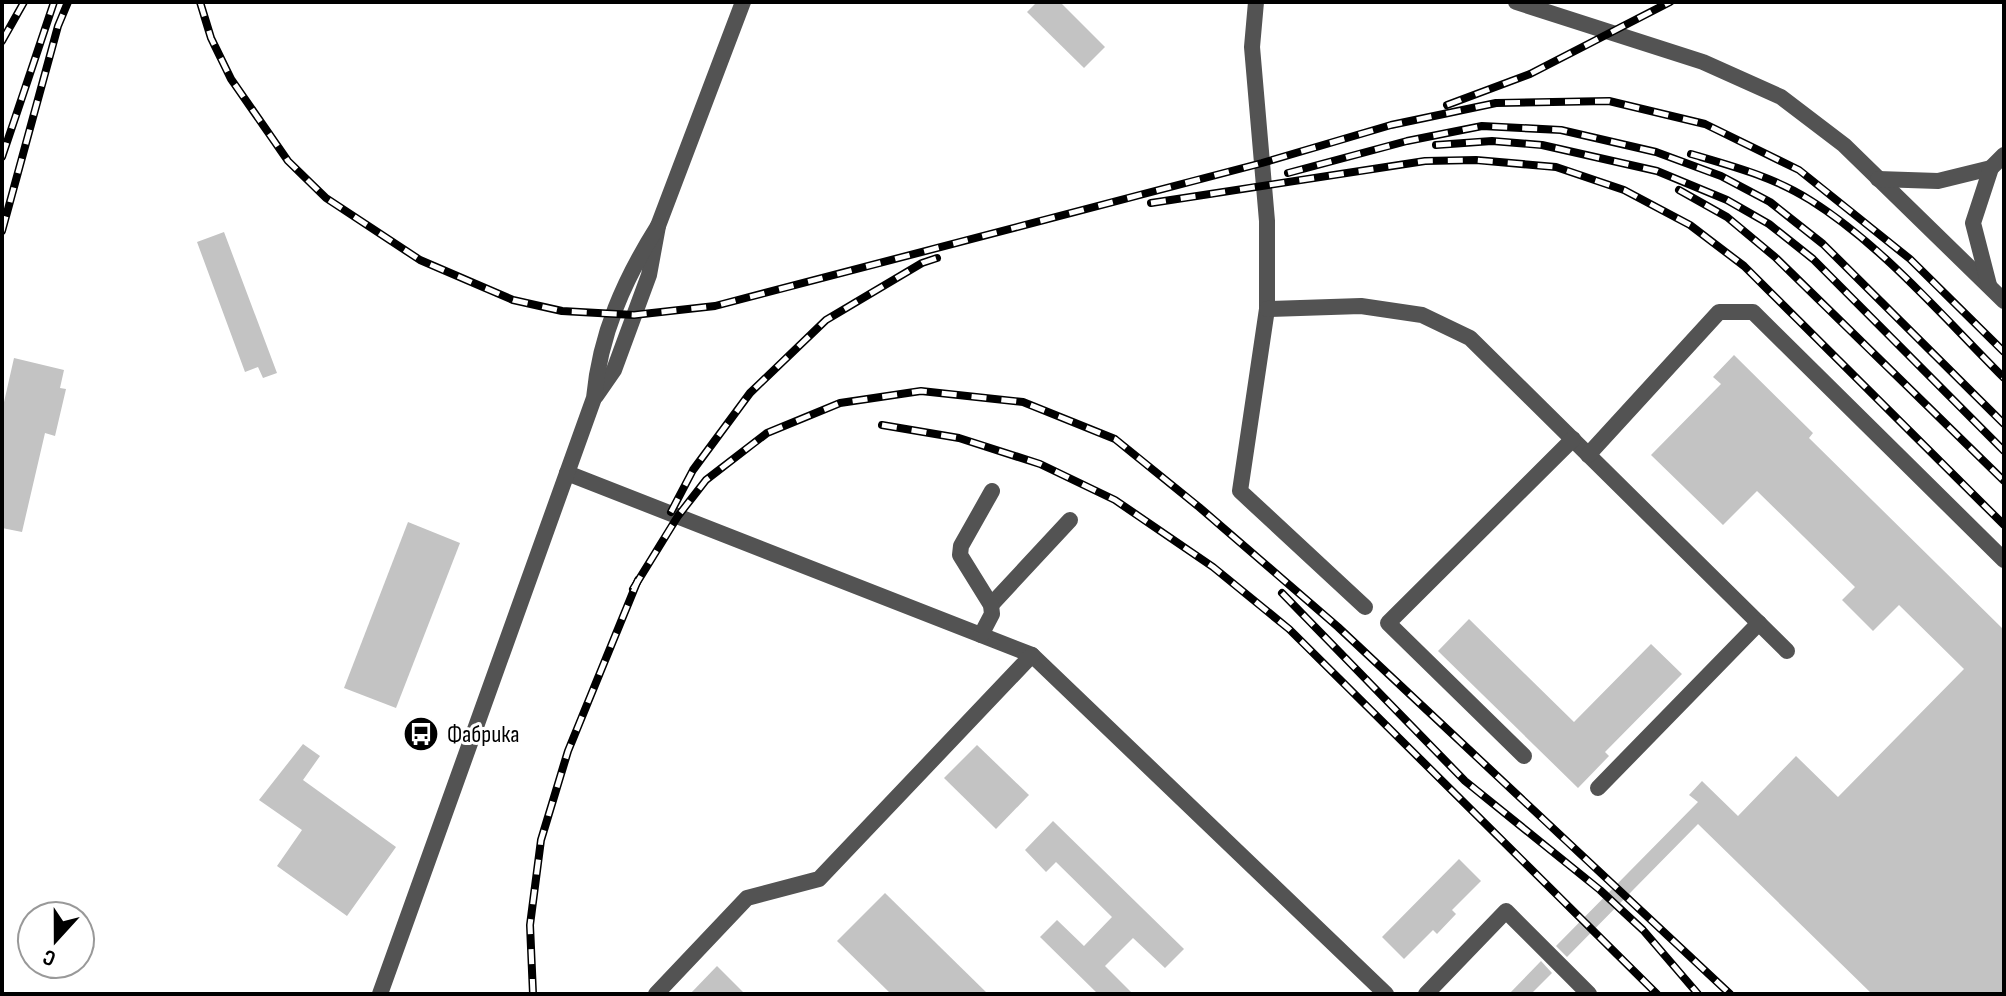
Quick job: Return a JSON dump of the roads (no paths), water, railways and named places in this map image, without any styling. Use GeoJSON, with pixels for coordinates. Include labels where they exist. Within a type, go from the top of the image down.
{"type":"FeatureCollection","features":[{"type":"Feature","properties":{"kind":"street"},"geometry":{"type":"LineString","coordinates":[[380,994],[594,398],[597,364],[614,313],[631,268],[658,226],[743,2]]}},
{"type":"Feature","properties":{"kind":"street"},"geometry":{"type":"LineString","coordinates":[[1256,2],[1252,47],[1267,221],[1267,309],[1240,491],[1365,607]]}},
{"type":"Feature","properties":{"kind":"street"},"geometry":{"type":"LineString","coordinates":[[1516,2],[1703,62],[1781,97],[1844,145],[2004,301]]}},
{"type":"Feature","properties":{"kind":"street"},"geometry":{"type":"LineString","coordinates":[[1989,286],[1973,223],[1991,168],[2004,155]]}},
{"type":"Feature","properties":{"kind":"street"},"geometry":{"type":"LineString","coordinates":[[1878,179],[1938,181],[1991,168]]}},
{"type":"Feature","properties":{"kind":"street"},"geometry":{"type":"LineString","coordinates":[[1267,309],[1361,306],[1422,315],[1470,338],[1787,651]]}},
{"type":"Feature","properties":{"kind":"street"},"geometry":{"type":"LineString","coordinates":[[1588,455],[1719,312],[1753,312],[2004,560]]}},
{"type":"Feature","properties":{"kind":"street"},"geometry":{"type":"LineString","coordinates":[[1524,756],[1388,623],[1573,439]]}},
{"type":"Feature","properties":{"kind":"street"},"geometry":{"type":"LineString","coordinates":[[567,473],[1032,655],[1386,994]]}},
{"type":"Feature","properties":{"kind":"street"},"geometry":{"type":"LineString","coordinates":[[981,635],[992,614],[991,605],[960,555],[961,546],[992,491]]}},
{"type":"Feature","properties":{"kind":"street"},"geometry":{"type":"LineString","coordinates":[[991,605],[1070,520]]}},
{"type":"Feature","properties":{"kind":"street"},"geometry":{"type":"LineString","coordinates":[[1598,788],[1759,623]]}},
{"type":"Feature","properties":{"kind":"street"},"geometry":{"type":"LineString","coordinates":[[656,994],[747,898],[819,879],[1032,655]]}},
{"type":"Feature","properties":{"kind":"street"},"geometry":{"type":"LineString","coordinates":[[1426,994],[1506,911],[1589,994]]}},
{"type":"Feature","properties":{"kind":"railway"},"geometry":{"type":"LineString","coordinates":[[2,41],[24,2]]}},
{"type":"Feature","properties":{"kind":"railway"},"geometry":{"type":"LineString","coordinates":[[2,157],[54,2]]}},
{"type":"Feature","properties":{"kind":"railway"},"geometry":{"type":"LineString","coordinates":[[2,231],[58,26],[68,2]]}},
{"type":"Feature","properties":{"kind":"railway"},"geometry":{"type":"LineString","coordinates":[[200,2],[211,38],[231,79],[288,161],[326,198],[420,260],[513,300],[562,311],[634,315],[715,306],[1262,163],[1391,125],[1496,103],[1609,101],[1705,124],[1799,170],[1910,259],[2004,352]]}},
{"type":"Feature","properties":{"kind":"railway"},"geometry":{"type":"LineString","coordinates":[[1447,105],[1530,74],[1670,2]]}},
{"type":"Feature","properties":{"kind":"railway"},"geometry":{"type":"LineString","coordinates":[[1288,173],[1407,141],[1482,126],[1561,130],[1656,152],[1721,176],[1770,202],[1823,244],[2004,424]]}},
{"type":"Feature","properties":{"kind":"railway"},"geometry":{"type":"LineString","coordinates":[[1436,145],[1492,141],[1542,145],[1657,171],[1727,200],[1769,224],[1813,259],[2004,451]]}},
{"type":"Feature","properties":{"kind":"railway"},"geometry":{"type":"LineString","coordinates":[[1691,154],[1782,185],[1837,218],[1912,283],[2004,378]]}},
{"type":"Feature","properties":{"kind":"railway"},"geometry":{"type":"LineString","coordinates":[[1151,203],[1425,161],[1476,160],[1556,167],[1624,190],[1690,225],[1744,266],[2004,525]]}},
{"type":"Feature","properties":{"kind":"railway"},"geometry":{"type":"LineString","coordinates":[[1679,190],[1727,217],[1775,257],[2004,481]]}},
{"type":"Feature","properties":{"kind":"railway"},"geometry":{"type":"LineString","coordinates":[[671,512],[693,470],[750,393],[826,320],[922,263],[937,258]]}},
{"type":"Feature","properties":{"kind":"railway"},"geometry":{"type":"LineString","coordinates":[[633,589],[678,516],[706,480],[767,433],[840,403],[921,391],[1023,402],[1115,439],[1199,507],[1338,627],[1730,994]]}},
{"type":"Feature","properties":{"kind":"railway"},"geometry":{"type":"LineString","coordinates":[[882,425],[959,438],[1040,464],[1115,500],[1213,567],[1289,629],[1657,994]]}},
{"type":"Feature","properties":{"kind":"railway"},"geometry":{"type":"LineString","coordinates":[[533,994],[530,925],[541,840],[568,751],[638,580]]}},
{"type":"Feature","properties":{"kind":"railway"},"geometry":{"type":"LineString","coordinates":[[1282,593],[1465,781],[1600,890],[1643,930],[1698,994]]}},
{"type":"Feature","properties":{"kind":"place","name":"Фабрика"},"geometry":{"type":"Point","coordinates":[421,734]}}]}
